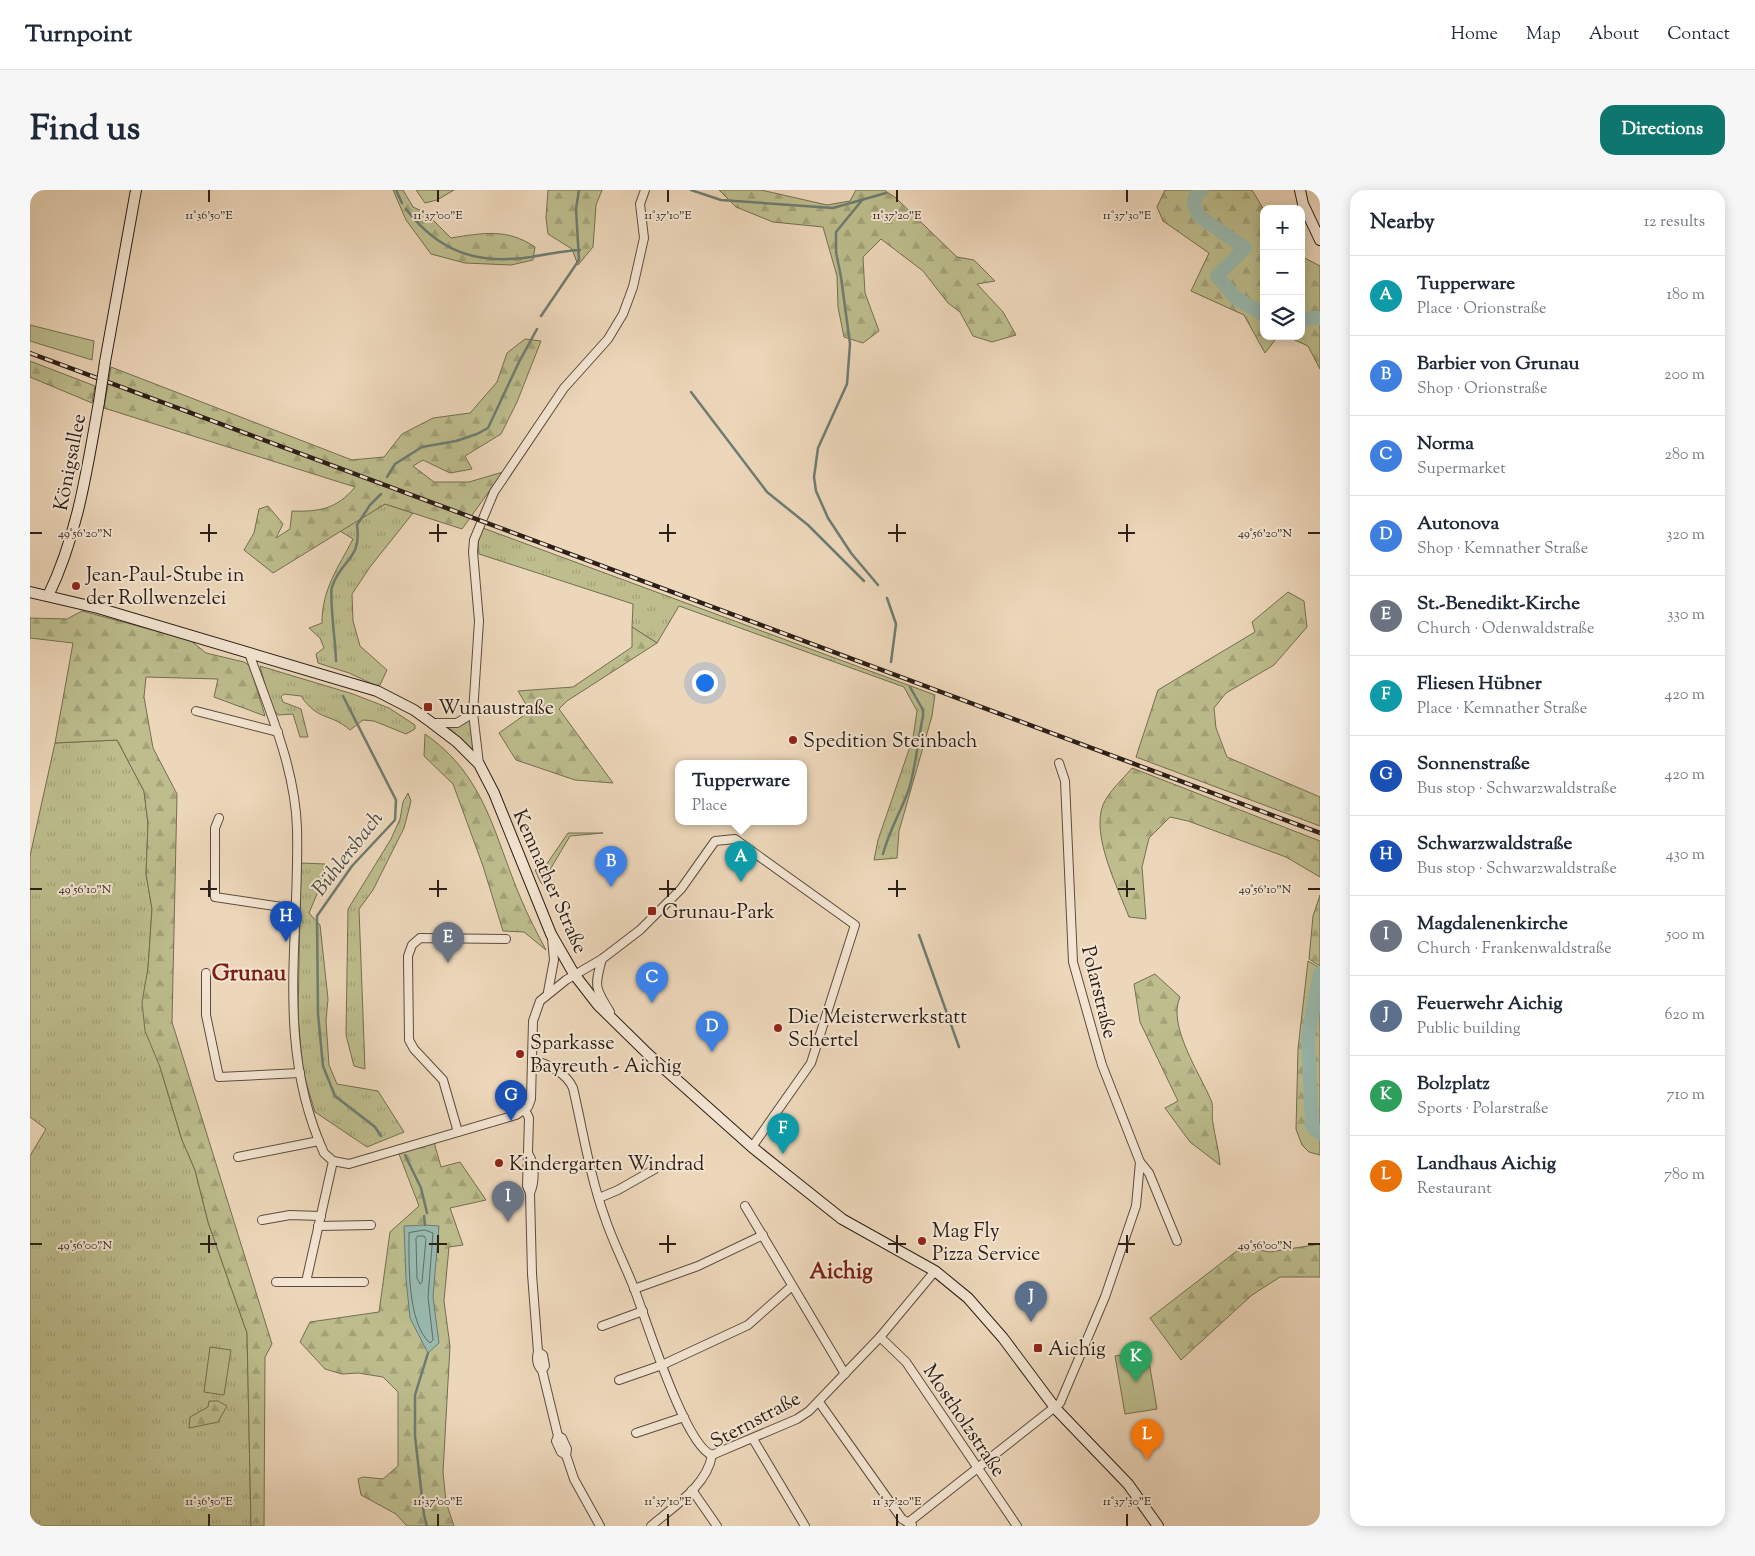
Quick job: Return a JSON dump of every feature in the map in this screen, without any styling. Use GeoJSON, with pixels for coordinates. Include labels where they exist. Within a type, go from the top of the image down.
{"type":"FeatureCollection","features":[{"type":"Feature","properties":{"kind":"main road","name":"Königsallee"},"geometry":{"type":"LineString","coordinates":[[48,596],[63,565],[73,534],[99,402],[136,190]]}},
{"type":"Feature","properties":{"kind":"main road"},"geometry":{"type":"LineString","coordinates":[[1300,190],[1303,204],[1320,240]]}},
{"type":"Feature","properties":{"kind":"main road"},"geometry":{"type":"LineString","coordinates":[[30,592],[48,596]]}},
{"type":"Feature","properties":{"kind":"main road","name":"Kemnather Straße"},"geometry":{"type":"LineString","coordinates":[[48,596],[98,608],[322,673],[376,691],[414,710],[457,742],[479,764],[494,794],[551,934],[574,974],[617,1024],[752,1147],[842,1218],[934,1271],[968,1298],[1056,1409],[1128,1484],[1158,1526]]}},
{"type":"Feature","properties":{"kind":"street"},"geometry":{"type":"LineString","coordinates":[[479,764],[473,713],[479,621],[473,552],[474,540],[494,492],[564,388],[608,340],[623,314],[633,287],[643,246],[644,238],[640,204],[645,190]]}},
{"type":"Feature","properties":{"kind":"street"},"geometry":{"type":"LineString","coordinates":[[249,653],[278,732],[289,773],[297,826],[293,1014],[300,1073],[324,1153],[333,1161],[349,1164],[516,1115],[525,1110],[530,1103],[536,1010],[548,992],[574,974],[602,959],[640,930],[680,889],[715,841],[726,839],[735,839],[855,925],[811,1063],[752,1147]]}},
{"type":"Feature","properties":{"kind":"street"},"geometry":{"type":"LineString","coordinates":[[196,711],[278,732]]}},
{"type":"Feature","properties":{"kind":"street"},"geometry":{"type":"LineString","coordinates":[[432,722],[457,722],[473,713]]}},
{"type":"Feature","properties":{"kind":"street","name":"Polarstraße"},"geometry":{"type":"LineString","coordinates":[[1059,763],[1066,788],[1072,962],[1102,1065],[1140,1162],[1149,1174],[1177,1241]]}},
{"type":"Feature","properties":{"kind":"street"},"geometry":{"type":"LineString","coordinates":[[219,818],[215,828],[215,897],[295,909]]}},
{"type":"Feature","properties":{"kind":"street"},"geometry":{"type":"LineString","coordinates":[[548,992],[554,960],[551,934]]}},
{"type":"Feature","properties":{"kind":"street"},"geometry":{"type":"LineString","coordinates":[[458,1132],[443,1080],[414,1049],[409,1040],[408,956],[412,945],[420,938],[506,939]]}},
{"type":"Feature","properties":{"kind":"street"},"geometry":{"type":"LineString","coordinates":[[602,959],[596,979],[597,991],[617,1024]]}},
{"type":"Feature","properties":{"kind":"street"},"geometry":{"type":"LineString","coordinates":[[206,974],[206,1015],[218,1077],[300,1073]]}},
{"type":"Feature","properties":{"kind":"street"},"geometry":{"type":"LineString","coordinates":[[533,1060],[540,1062],[570,1080],[605,1218],[684,1417],[706,1453],[712,1455]]}},
{"type":"Feature","properties":{"kind":"street"},"geometry":{"type":"LineString","coordinates":[[525,1110],[529,1118],[529,1155],[526,1161],[527,1186],[530,1193],[532,1274],[538,1352],[536,1357],[538,1367],[542,1370],[558,1436],[556,1441],[561,1452],[566,1455],[574,1479],[600,1526]]}},
{"type":"Feature","properties":{"kind":"street"},"geometry":{"type":"LineString","coordinates":[[238,1157],[319,1141]]}},
{"type":"Feature","properties":{"kind":"street"},"geometry":{"type":"LineString","coordinates":[[306,1282],[333,1161]]}},
{"type":"Feature","properties":{"kind":"street","name":"Polarstraße"},"geometry":{"type":"LineString","coordinates":[[1056,1409],[1060,1404],[1110,1283],[1136,1206],[1140,1162]]}},
{"type":"Feature","properties":{"kind":"street"},"geometry":{"type":"LineString","coordinates":[[599,1198],[618,1190],[655,1169]]}},
{"type":"Feature","properties":{"kind":"street"},"geometry":{"type":"LineString","coordinates":[[745,1206],[845,1374]]}},
{"type":"Feature","properties":{"kind":"street"},"geometry":{"type":"LineString","coordinates":[[262,1220],[290,1215],[321,1216]]}},
{"type":"Feature","properties":{"kind":"street"},"geometry":{"type":"LineString","coordinates":[[318,1226],[371,1225]]}},
{"type":"Feature","properties":{"kind":"street"},"geometry":{"type":"LineString","coordinates":[[634,1289],[698,1266],[763,1235]]}},
{"type":"Feature","properties":{"kind":"street","name":"Sternstraße"},"geometry":{"type":"LineString","coordinates":[[651,1526],[692,1490],[708,1470],[712,1455],[797,1419],[819,1402],[880,1337],[934,1271]]}},
{"type":"Feature","properties":{"kind":"street"},"geometry":{"type":"LineString","coordinates":[[276,1282],[364,1282]]}},
{"type":"Feature","properties":{"kind":"street"},"geometry":{"type":"LineString","coordinates":[[619,1380],[662,1365],[748,1325],[792,1286]]}},
{"type":"Feature","properties":{"kind":"street"},"geometry":{"type":"LineString","coordinates":[[602,1326],[642,1311]]}},
{"type":"Feature","properties":{"kind":"street","name":"Mostholzstraße"},"geometry":{"type":"LineString","coordinates":[[880,1337],[906,1362],[1017,1526]]}},
{"type":"Feature","properties":{"kind":"street"},"geometry":{"type":"LineString","coordinates":[[819,1402],[902,1519],[910,1525],[978,1468],[1056,1409]]}},
{"type":"Feature","properties":{"kind":"street"},"geometry":{"type":"LineString","coordinates":[[636,1432],[684,1417]]}},
{"type":"Feature","properties":{"kind":"street"},"geometry":{"type":"LineString","coordinates":[[753,1439],[806,1526]]}},
{"type":"Feature","properties":{"kind":"street"},"geometry":{"type":"LineString","coordinates":[[692,1490],[716,1526]]}},
{"type":"Feature","properties":{"kind":"green space"},"geometry":{"type":"Polygon","coordinates":[[[393,190],[403,190],[413,207],[426,213],[451,238],[484,234],[505,234],[525,241],[535,247],[533,260],[511,265],[465,263],[431,254],[406,220],[393,190]]]}},
{"type":"Feature","properties":{"kind":"green space"},"geometry":{"type":"Polygon","coordinates":[[[416,190],[454,190],[437,200],[425,203],[416,190]]]}},
{"type":"Feature","properties":{"kind":"green space"},"geometry":{"type":"Polygon","coordinates":[[[548,190],[602,190],[596,205],[593,247],[578,265],[572,249],[548,234],[546,218],[548,190]]]}},
{"type":"Feature","properties":{"kind":"green space"},"geometry":{"type":"Polygon","coordinates":[[[719,190],[761,190],[827,205],[850,201],[856,190],[884,190],[896,198],[957,257],[974,260],[995,281],[977,284],[1003,312],[1016,335],[992,342],[973,336],[960,312],[948,303],[923,271],[881,239],[863,257],[865,293],[879,331],[863,343],[844,337],[838,307],[837,276],[823,227],[773,222],[736,207],[719,190]]]}},
{"type":"Feature","properties":{"kind":"green space"},"geometry":{"type":"Polygon","coordinates":[[[1165,190],[1252,190],[1261,205],[1260,340],[1275,340],[1265,353],[1244,315],[1191,291],[1209,253],[1163,221],[1157,207],[1165,190]]]}},
{"type":"Feature","properties":{"kind":"green space"},"geometry":{"type":"Polygon","coordinates":[[[1305,258],[1320,266],[1320,369],[1308,346],[1295,340],[1305,340],[1305,258]]]}},
{"type":"Feature","properties":{"kind":"green space"},"geometry":{"type":"Polygon","coordinates":[[[30,325],[94,341],[92,360],[30,341],[30,325]]]}},
{"type":"Feature","properties":{"kind":"green space"},"geometry":{"type":"Polygon","coordinates":[[[525,339],[541,341],[517,402],[501,434],[465,456],[472,469],[450,473],[423,460],[413,466],[434,482],[469,482],[503,472],[462,529],[385,504],[273,573],[244,550],[254,533],[259,509],[268,506],[283,524],[276,538],[290,529],[292,511],[311,511],[327,508],[341,500],[355,487],[104,408],[111,367],[352,460],[384,457],[402,434],[433,418],[470,413],[497,382],[507,353],[525,339]]]}},
{"type":"Feature","properties":{"kind":"green space"},"geometry":{"type":"Polygon","coordinates":[[[30,361],[95,386],[92,403],[30,377],[30,361]]]}},
{"type":"Feature","properties":{"kind":"green space"},"geometry":{"type":"Polygon","coordinates":[[[385,504],[413,513],[370,567],[352,594],[353,621],[360,646],[387,670],[379,687],[349,673],[318,663],[316,654],[324,648],[320,638],[309,628],[322,623],[328,589],[353,539],[340,531],[385,504]]]}},
{"type":"Feature","properties":{"kind":"green space"},"geometry":{"type":"Polygon","coordinates":[[[483,528],[935,695],[932,716],[899,831],[897,858],[874,860],[878,840],[913,738],[917,711],[904,687],[679,606],[657,643],[632,627],[633,604],[479,554],[478,542],[483,528]]]}},
{"type":"Feature","properties":{"kind":"green space"},"geometry":{"type":"Polygon","coordinates":[[[1288,592],[1304,601],[1307,627],[1274,665],[1226,693],[1214,708],[1216,728],[1227,757],[1320,797],[1320,826],[1136,757],[1158,690],[1255,632],[1252,622],[1288,592]]]}},
{"type":"Feature","properties":{"kind":"green space"},"geometry":{"type":"Polygon","coordinates":[[[82,611],[190,640],[206,653],[244,662],[250,666],[265,716],[214,697],[218,679],[146,677],[144,697],[153,748],[177,794],[172,1022],[272,1344],[265,1357],[264,1526],[251,1526],[247,1333],[208,1222],[195,1170],[182,1140],[160,1067],[145,1031],[142,1002],[148,968],[152,909],[146,874],[148,824],[144,791],[117,740],[55,743],[73,643],[30,638],[30,618],[67,619],[82,611]]]}},
{"type":"Feature","properties":{"kind":"green space"},"geometry":{"type":"Polygon","coordinates":[[[632,627],[657,643],[567,701],[559,709],[613,783],[575,780],[516,760],[499,733],[530,711],[518,691],[573,687],[632,647],[632,627]]]}},
{"type":"Feature","properties":{"kind":"green space"},"geometry":{"type":"Polygon","coordinates":[[[260,666],[353,694],[389,708],[415,725],[415,729],[406,734],[374,721],[363,720],[350,730],[343,724],[313,710],[301,696],[284,694],[281,697],[283,702],[301,709],[308,737],[300,737],[293,714],[278,715],[271,706],[260,666]]]}},
{"type":"Feature","properties":{"kind":"green space"},"geometry":{"type":"Polygon","coordinates":[[[471,717],[474,746],[473,750],[445,724],[471,717]]]}},
{"type":"Feature","properties":{"kind":"green space"},"geometry":{"type":"Polygon","coordinates":[[[425,734],[446,751],[475,788],[495,830],[524,905],[546,950],[524,932],[503,931],[483,866],[453,784],[424,756],[425,734]]]}},
{"type":"Feature","properties":{"kind":"green space"},"geometry":{"type":"Polygon","coordinates":[[[117,740],[144,791],[148,824],[146,874],[152,909],[148,968],[160,1067],[182,1140],[195,1170],[208,1222],[247,1333],[251,1526],[30,1526],[30,1156],[46,1129],[30,1117],[30,856],[55,743],[117,740]]]}},
{"type":"Feature","properties":{"kind":"green space"},"geometry":{"type":"Polygon","coordinates":[[[1132,768],[1320,841],[1320,877],[1286,857],[1188,821],[1170,817],[1149,838],[1142,867],[1146,919],[1129,917],[1107,862],[1100,832],[1100,818],[1108,795],[1132,768]]]}},
{"type":"Feature","properties":{"kind":"green space"},"geometry":{"type":"Polygon","coordinates":[[[408,793],[411,801],[404,828],[373,890],[359,909],[365,1069],[354,1066],[346,1035],[348,909],[391,839],[400,819],[403,802],[408,793]]]}},
{"type":"Feature","properties":{"kind":"green space"},"geometry":{"type":"Polygon","coordinates":[[[568,833],[603,833],[570,836],[548,873],[545,887],[535,870],[544,868],[568,833]]]}},
{"type":"Feature","properties":{"kind":"green space"},"geometry":{"type":"Polygon","coordinates":[[[301,863],[325,864],[317,894],[309,913],[320,925],[328,999],[326,1021],[329,1065],[337,1084],[378,1091],[404,1132],[367,1147],[315,1112],[303,1072],[298,1016],[301,863]]]}},
{"type":"Feature","properties":{"kind":"green space"},"geometry":{"type":"Polygon","coordinates":[[[1320,895],[1320,966],[1309,959],[1313,916],[1320,895]]]}},
{"type":"Feature","properties":{"kind":"green space"},"geometry":{"type":"Polygon","coordinates":[[[1308,961],[1320,968],[1320,1155],[1309,1152],[1302,1145],[1296,1129],[1298,1049],[1308,961]]]}},
{"type":"Feature","properties":{"kind":"green space"},"geometry":{"type":"Polygon","coordinates":[[[1155,974],[1180,997],[1177,1008],[1181,1035],[1212,1103],[1212,1120],[1220,1165],[1190,1142],[1165,1108],[1178,1101],[1140,1022],[1134,984],[1155,974]]]}},
{"type":"Feature","properties":{"kind":"green space"},"geometry":{"type":"Polygon","coordinates":[[[434,1142],[441,1167],[460,1162],[486,1200],[450,1208],[463,1245],[449,1247],[444,1301],[450,1346],[443,1472],[446,1502],[454,1526],[407,1526],[396,1514],[361,1495],[358,1479],[363,1477],[383,1479],[398,1466],[398,1392],[383,1377],[358,1373],[342,1374],[325,1369],[300,1342],[310,1322],[379,1312],[390,1232],[419,1206],[399,1154],[434,1142]]]}},
{"type":"Feature","properties":{"kind":"green space"},"geometry":{"type":"Polygon","coordinates":[[[1320,1244],[1320,1277],[1280,1277],[1252,1295],[1181,1360],[1150,1318],[1242,1247],[1270,1252],[1320,1244]]]}},
{"type":"Feature","properties":{"kind":"green space"},"geometry":{"type":"Polygon","coordinates":[[[210,1347],[231,1350],[224,1395],[204,1392],[210,1347]]]}},
{"type":"Feature","properties":{"kind":"green space"},"geometry":{"type":"Polygon","coordinates":[[[1147,1350],[1157,1409],[1125,1414],[1115,1356],[1147,1350]]]}},
{"type":"Feature","properties":{"kind":"green space"},"geometry":{"type":"Polygon","coordinates":[[[209,1401],[218,1401],[227,1406],[218,1422],[189,1428],[190,1417],[208,1407],[209,1401]]]}},
{"type":"Feature","properties":{"kind":"water"},"geometry":{"type":"Polygon","coordinates":[[[404,1226],[439,1226],[433,1297],[439,1343],[428,1353],[410,1318],[404,1226]]]}},
{"type":"Feature","properties":{"kind":"waterway"},"geometry":{"type":"LineString","coordinates":[[396,190],[402,203]]}},
{"type":"Feature","properties":{"kind":"waterway","name":"Bühlersbach"},"geometry":{"type":"LineString","coordinates":[[541,316],[579,260],[576,209],[579,190]]}},
{"type":"Feature","properties":{"kind":"waterway","name":"Bühlersbach"},"geometry":{"type":"LineString","coordinates":[[691,190],[721,200],[833,208],[886,193]]}},
{"type":"Feature","properties":{"kind":"waterway"},"geometry":{"type":"LineString","coordinates":[[1202,190],[1198,192],[1194,204],[1199,216],[1245,248],[1217,276],[1236,298],[1260,313]]}},
{"type":"Feature","properties":{"kind":"waterway"},"geometry":{"type":"LineString","coordinates":[[863,199],[836,232],[836,252],[850,344],[847,384],[818,448],[814,477],[816,491],[828,518],[851,553],[878,585]]}},
{"type":"Feature","properties":{"kind":"waterway"},"geometry":{"type":"LineString","coordinates":[[406,209],[432,236],[446,245],[476,257],[511,259],[580,250]]}},
{"type":"Feature","properties":{"kind":"waterway"},"geometry":{"type":"LineString","coordinates":[[1305,319],[1320,318]]}},
{"type":"Feature","properties":{"kind":"waterway","name":"Bühlersbach"},"geometry":{"type":"LineString","coordinates":[[387,477],[395,464],[422,447],[456,441],[488,428],[537,329]]}},
{"type":"Feature","properties":{"kind":"waterway"},"geometry":{"type":"LineString","coordinates":[[691,392],[767,492],[808,525],[864,581]]}},
{"type":"Feature","properties":{"kind":"waterway","name":"Bühlersbach"},"geometry":{"type":"LineString","coordinates":[[336,661],[331,600],[332,587],[340,570],[354,553],[358,537],[357,525],[370,505],[381,494]]}},
{"type":"Feature","properties":{"kind":"waterway"},"geometry":{"type":"LineString","coordinates":[[887,598],[896,624],[891,662]]}},
{"type":"Feature","properties":{"kind":"waterway"},"geometry":{"type":"LineString","coordinates":[[883,854],[888,837],[909,789],[923,716],[923,710],[910,687]]}},
{"type":"Feature","properties":{"kind":"waterway","name":"Bühlersbach"},"geometry":{"type":"LineString","coordinates":[[343,696],[396,800],[395,820],[352,866],[317,916],[318,1014],[323,1066],[335,1096],[375,1127],[381,1136]]}},
{"type":"Feature","properties":{"kind":"waterway"},"geometry":{"type":"LineString","coordinates":[[919,935],[959,1047]]}},
{"type":"Feature","properties":{"kind":"waterway"},"geometry":{"type":"LineString","coordinates":[[1320,973],[1308,1037],[1312,1126],[1320,1133]]}},
{"type":"Feature","properties":{"kind":"waterway","name":"Bühlersbach"},"geometry":{"type":"LineString","coordinates":[[405,1155],[421,1188],[427,1213]]}},
{"type":"Feature","properties":{"kind":"waterway","name":"Bühlersbach"},"geometry":{"type":"LineString","coordinates":[[424,1216],[425,1225]]}},
{"type":"Feature","properties":{"kind":"waterway","name":"Bühlersbach"},"geometry":{"type":"LineString","coordinates":[[427,1526],[424,1515],[415,1436],[415,1395],[428,1353]]}},
{"type":"Feature","properties":{"kind":"railway"},"geometry":{"type":"LineString","coordinates":[[30,353],[1320,833]]}},
{"type":"Feature","properties":{"kind":"place","name":"Jean-Paul-Stube in der Rollwenzelei"},"geometry":{"type":"Point","coordinates":[76,586]}},
{"type":"Feature","properties":{"kind":"place","name":"Wunaustraße"},"geometry":{"type":"Point","coordinates":[428,707]}},
{"type":"Feature","properties":{"kind":"place","name":"Spedition Steinbach"},"geometry":{"type":"Point","coordinates":[793,740]}},
{"type":"Feature","properties":{"kind":"place","name":"Tupperware"},"geometry":{"type":"Point","coordinates":[741,882]}},
{"type":"Feature","properties":{"kind":"place","name":"Barbier von Grunau"},"geometry":{"type":"Point","coordinates":[611,887]}},
{"type":"Feature","properties":{"kind":"place","name":"Grunau-Park"},"geometry":{"type":"Point","coordinates":[652,911]}},
{"type":"Feature","properties":{"kind":"place","name":"Schwarzwaldstraße"},"geometry":{"type":"Point","coordinates":[286,942]}},
{"type":"Feature","properties":{"kind":"place","name":"St.-Benedikt-Kirche"},"geometry":{"type":"Point","coordinates":[448,963]}},
{"type":"Feature","properties":{"kind":"place","name":"Norma"},"geometry":{"type":"Point","coordinates":[652,1003]}},
{"type":"Feature","properties":{"kind":"place","name":"Die Meisterwerkstatt Schertel"},"geometry":{"type":"Point","coordinates":[778,1028]}},
{"type":"Feature","properties":{"kind":"place","name":"Autonova"},"geometry":{"type":"Point","coordinates":[712,1052]}},
{"type":"Feature","properties":{"kind":"place","name":"Sparkasse Bayreuth - Aichig"},"geometry":{"type":"Point","coordinates":[520,1054]}},
{"type":"Feature","properties":{"kind":"place","name":"Sonnenstraße"},"geometry":{"type":"Point","coordinates":[511,1121]}},
{"type":"Feature","properties":{"kind":"place","name":"Fliesen Hübner"},"geometry":{"type":"Point","coordinates":[783,1154]}},
{"type":"Feature","properties":{"kind":"place","name":"Kindergarten Windrad"},"geometry":{"type":"Point","coordinates":[499,1163]}},
{"type":"Feature","properties":{"kind":"place","name":"Magdalenenkirche"},"geometry":{"type":"Point","coordinates":[508,1222]}},
{"type":"Feature","properties":{"kind":"place","name":"Mag Fly Pizza Service"},"geometry":{"type":"Point","coordinates":[922,1241]}},
{"type":"Feature","properties":{"kind":"place","name":"Feuerwehr Aichig"},"geometry":{"type":"Point","coordinates":[1031,1322]}},
{"type":"Feature","properties":{"kind":"place","name":"Aichig"},"geometry":{"type":"Point","coordinates":[1038,1348]}},
{"type":"Feature","properties":{"kind":"place","name":"Bolzplatz"},"geometry":{"type":"Point","coordinates":[1136,1382]}},
{"type":"Feature","properties":{"kind":"place","name":"Landhaus Aichig"},"geometry":{"type":"Point","coordinates":[1147,1460]}},
{"type":"Feature","properties":{"kind":"district","name":"Grunau"},"geometry":{"type":"Point","coordinates":[249,972]}},
{"type":"Feature","properties":{"kind":"district","name":"Aichig"},"geometry":{"type":"Point","coordinates":[841,1270]}}]}
